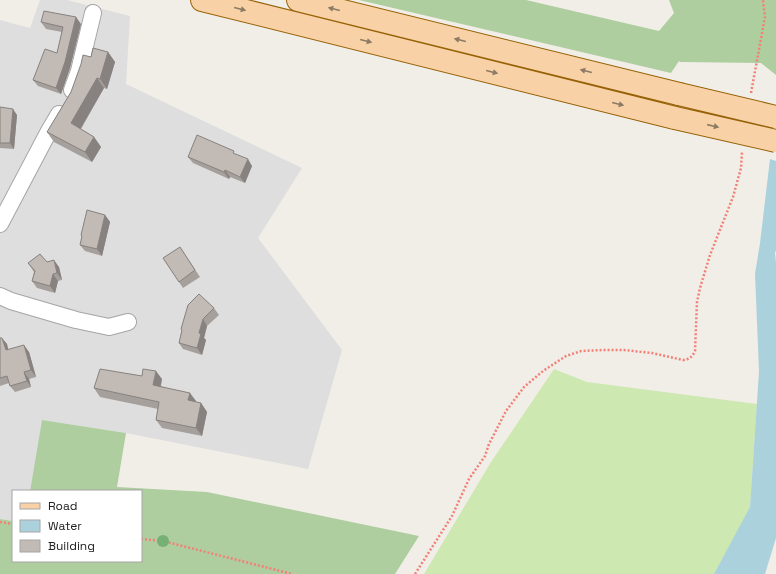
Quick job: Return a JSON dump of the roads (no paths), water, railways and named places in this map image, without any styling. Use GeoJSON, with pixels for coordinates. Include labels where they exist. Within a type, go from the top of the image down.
{"type":"FeatureCollection","features":[{"type":"Feature","properties":{"kind":"main road"},"geometry":{"type":"LineString","coordinates":[[202,0],[675,118],[776,141]]}},
{"type":"Feature","properties":{"kind":"main road"},"geometry":{"type":"LineString","coordinates":[[298,0],[776,117]]}},
{"type":"Feature","properties":{"kind":"street"},"geometry":{"type":"LineString","coordinates":[[0,224],[49,131],[69,99],[79,71],[93,13]]}},
{"type":"Feature","properties":{"kind":"street"},"geometry":{"type":"LineString","coordinates":[[0,296],[11,301],[76,320],[109,326],[128,322]]}},
{"type":"Feature","properties":{"kind":"water"},"geometry":{"type":"Polygon","coordinates":[[[770,159],[776,161],[776,538],[765,574],[714,574],[750,507],[759,371],[755,274],[770,159]]]}}]}
